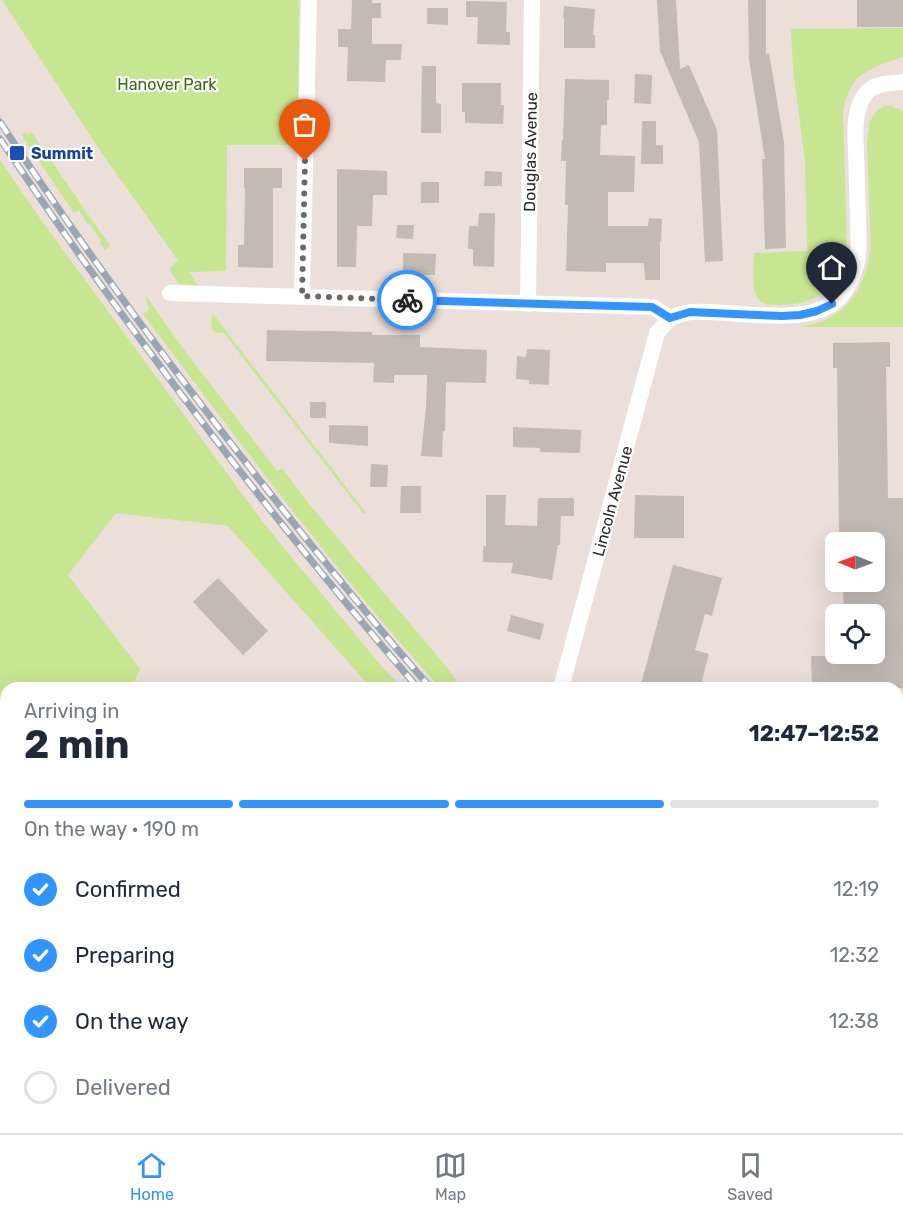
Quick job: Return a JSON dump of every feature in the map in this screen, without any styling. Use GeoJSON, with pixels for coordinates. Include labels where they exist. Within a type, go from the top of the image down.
{"type":"FeatureCollection","features":[{"type":"Feature","properties":{"kind":"street"},"geometry":{"type":"LineString","coordinates":[[302,296],[309,0]]}},
{"type":"Feature","properties":{"kind":"street","name":"Douglas Avenue"},"geometry":{"type":"LineString","coordinates":[[528,304],[532,0]]}},
{"type":"Feature","properties":{"kind":"street"},"geometry":{"type":"LineString","coordinates":[[170,293],[652,307],[670,318],[690,312],[782,316],[817,311],[832,304],[842,295],[851,279],[857,260],[855,133],[857,114],[862,100],[870,90],[881,85],[903,82]]}},
{"type":"Feature","properties":{"kind":"street","name":"Lincoln Avenue"},"geometry":{"type":"LineString","coordinates":[[563,682],[657,333],[670,318]]}},
{"type":"Feature","properties":{"kind":"green space","name":"Hanover Park"},"geometry":{"type":"Polygon","coordinates":[[[2,0],[299,0],[298,145],[227,145],[226,271],[190,272],[197,285],[179,284],[169,269],[178,260],[101,152],[2,0]]]}},
{"type":"Feature","properties":{"kind":"green space"},"geometry":{"type":"Polygon","coordinates":[[[903,28],[903,57],[862,74],[850,89],[846,100],[843,114],[847,248],[839,273],[825,291],[806,301],[780,305],[763,303],[758,299],[754,290],[754,253],[807,251],[805,162],[793,68],[791,29],[903,28]]]}},
{"type":"Feature","properties":{"kind":"green space"},"geometry":{"type":"Polygon","coordinates":[[[883,106],[891,106],[903,111],[903,327],[801,327],[825,320],[841,310],[855,295],[864,277],[871,248],[867,142],[870,121],[883,106]]]}},
{"type":"Feature","properties":{"kind":"green space"},"geometry":{"type":"Polygon","coordinates":[[[26,132],[28,135],[32,133],[110,246],[105,250],[79,210],[74,213],[22,136],[26,132]]]}},
{"type":"Feature","properties":{"kind":"green space"},"geometry":{"type":"Polygon","coordinates":[[[0,160],[44,224],[265,525],[397,682],[366,682],[228,526],[116,513],[68,575],[140,669],[135,682],[0,682],[0,160]]]}},
{"type":"Feature","properties":{"kind":"green space"},"geometry":{"type":"Polygon","coordinates":[[[145,295],[277,471],[282,468],[309,504],[458,682],[435,682],[384,624],[253,459],[143,314],[149,310],[145,295]]]}},
{"type":"Feature","properties":{"kind":"green space"},"geometry":{"type":"Polygon","coordinates":[[[213,314],[366,513],[363,513],[224,333],[212,330],[213,314]]]}},
{"type":"Feature","properties":{"kind":"building"},"geometry":{"type":"Polygon","coordinates":[[[352,0],[372,0],[372,3],[381,3],[381,18],[372,18],[372,44],[402,44],[401,60],[386,60],[385,82],[347,81],[348,47],[338,47],[338,29],[351,29],[352,0]]]}},
{"type":"Feature","properties":{"kind":"building"},"geometry":{"type":"Polygon","coordinates":[[[657,0],[676,0],[680,69],[689,65],[717,130],[723,261],[705,262],[699,142],[660,51],[657,0]]]}},
{"type":"Feature","properties":{"kind":"building"},"geometry":{"type":"Polygon","coordinates":[[[748,0],[766,0],[766,54],[769,53],[784,143],[786,248],[765,249],[762,159],[765,159],[749,60],[748,0]]]}},
{"type":"Feature","properties":{"kind":"building"},"geometry":{"type":"Polygon","coordinates":[[[857,0],[903,0],[903,27],[857,27],[857,0]]]}},
{"type":"Feature","properties":{"kind":"building"},"geometry":{"type":"Polygon","coordinates":[[[466,1],[507,2],[506,32],[510,32],[510,45],[477,44],[478,17],[466,17],[466,1]]]}},
{"type":"Feature","properties":{"kind":"building"},"geometry":{"type":"Polygon","coordinates":[[[564,6],[595,9],[593,35],[595,35],[595,48],[564,48],[564,6]]]}},
{"type":"Feature","properties":{"kind":"building"},"geometry":{"type":"Polygon","coordinates":[[[427,8],[448,8],[448,25],[427,24],[427,8]]]}},
{"type":"Feature","properties":{"kind":"building"},"geometry":{"type":"Polygon","coordinates":[[[422,66],[436,66],[436,103],[441,104],[441,133],[421,133],[422,66]]]}},
{"type":"Feature","properties":{"kind":"building"},"geometry":{"type":"Polygon","coordinates":[[[635,74],[652,75],[651,104],[634,103],[635,74]]]}},
{"type":"Feature","properties":{"kind":"building"},"geometry":{"type":"Polygon","coordinates":[[[565,79],[609,80],[607,125],[601,125],[600,155],[635,156],[634,192],[608,192],[608,226],[648,226],[649,218],[662,219],[660,280],[645,280],[644,263],[606,263],[606,272],[566,271],[568,205],[565,205],[566,161],[561,161],[565,79]]]}},
{"type":"Feature","properties":{"kind":"building"},"geometry":{"type":"Polygon","coordinates":[[[462,83],[501,83],[501,105],[504,105],[503,124],[465,123],[465,112],[462,112],[462,83]]]}},
{"type":"Feature","properties":{"kind":"building"},"geometry":{"type":"Polygon","coordinates":[[[642,121],[656,121],[656,145],[663,145],[663,164],[641,164],[642,121]]]}},
{"type":"Feature","properties":{"kind":"building"},"geometry":{"type":"Polygon","coordinates":[[[244,168],[282,168],[282,188],[273,188],[273,268],[238,267],[238,245],[244,245],[244,168]]]}},
{"type":"Feature","properties":{"kind":"building"},"geometry":{"type":"Polygon","coordinates":[[[337,169],[387,171],[387,195],[373,195],[372,226],[357,226],[356,267],[337,267],[337,169]]]}},
{"type":"Feature","properties":{"kind":"building"},"geometry":{"type":"Polygon","coordinates":[[[485,171],[502,172],[502,186],[484,186],[485,171]]]}},
{"type":"Feature","properties":{"kind":"building"},"geometry":{"type":"Polygon","coordinates":[[[421,182],[439,182],[439,203],[421,203],[421,182]]]}},
{"type":"Feature","properties":{"kind":"building"},"geometry":{"type":"Polygon","coordinates":[[[479,213],[495,213],[494,267],[473,266],[473,249],[468,249],[469,226],[478,226],[479,213]]]}},
{"type":"Feature","properties":{"kind":"building"},"geometry":{"type":"Polygon","coordinates":[[[397,225],[414,225],[413,239],[396,238],[397,225]]]}},
{"type":"Feature","properties":{"kind":"building"},"geometry":{"type":"Polygon","coordinates":[[[403,253],[436,254],[435,275],[403,274],[403,253]]]}},
{"type":"Feature","properties":{"kind":"building"},"geometry":{"type":"Polygon","coordinates":[[[267,330],[420,335],[420,347],[487,350],[486,383],[446,382],[442,457],[421,456],[427,375],[394,375],[394,383],[373,382],[374,363],[266,361],[267,330]]]}},
{"type":"Feature","properties":{"kind":"building"},"geometry":{"type":"Polygon","coordinates":[[[890,342],[890,367],[886,367],[888,498],[903,498],[903,682],[812,682],[811,656],[825,656],[825,664],[885,664],[885,604],[844,604],[843,592],[885,592],[885,532],[839,532],[837,368],[833,368],[833,343],[890,342]]]}},
{"type":"Feature","properties":{"kind":"building"},"geometry":{"type":"Polygon","coordinates":[[[527,349],[550,350],[549,385],[529,384],[529,380],[516,379],[517,356],[526,357],[527,349]]]}},
{"type":"Feature","properties":{"kind":"building"},"geometry":{"type":"Polygon","coordinates":[[[310,402],[326,402],[326,418],[310,418],[310,402]]]}},
{"type":"Feature","properties":{"kind":"building"},"geometry":{"type":"Polygon","coordinates":[[[329,425],[368,426],[368,446],[329,443],[329,425]]]}},
{"type":"Feature","properties":{"kind":"building"},"geometry":{"type":"Polygon","coordinates":[[[513,427],[581,430],[580,453],[540,452],[540,448],[513,447],[513,427]]]}},
{"type":"Feature","properties":{"kind":"building"},"geometry":{"type":"Polygon","coordinates":[[[371,464],[388,465],[387,487],[370,487],[371,464]]]}},
{"type":"Feature","properties":{"kind":"building"},"geometry":{"type":"Polygon","coordinates":[[[401,486],[421,486],[421,513],[400,513],[401,486]]]}},
{"type":"Feature","properties":{"kind":"building"},"geometry":{"type":"Polygon","coordinates":[[[486,495],[506,495],[505,525],[537,526],[538,498],[574,498],[574,516],[561,516],[560,545],[558,545],[552,580],[511,573],[513,563],[483,562],[483,546],[486,546],[486,495]]]}},
{"type":"Feature","properties":{"kind":"building"},"geometry":{"type":"Polygon","coordinates":[[[635,495],[684,496],[684,538],[634,538],[635,495]]]}},
{"type":"Feature","properties":{"kind":"building"},"geometry":{"type":"Polygon","coordinates":[[[673,565],[722,578],[712,616],[705,614],[695,650],[709,654],[702,682],[642,682],[673,565]]]}},
{"type":"Feature","properties":{"kind":"building"},"geometry":{"type":"Polygon","coordinates":[[[218,578],[268,631],[243,655],[193,602],[218,578]]]}},
{"type":"Feature","properties":{"kind":"building"},"geometry":{"type":"Polygon","coordinates":[[[511,615],[544,624],[540,640],[507,631],[511,615]]]}},
{"type":"Feature","properties":{"kind":"railway"},"geometry":{"type":"LineString","coordinates":[[0,122],[97,264],[199,402],[329,567],[426,682]]}},
{"type":"Feature","properties":{"kind":"railway"},"geometry":{"type":"LineString","coordinates":[[0,139],[98,281],[201,420],[307,556],[413,682]]}},
{"type":"Feature","properties":{"kind":"way so far"},"geometry":{"type":"LineString","coordinates":[[305,161],[302,296],[407,300]]}},
{"type":"Feature","properties":{"kind":"place","name":"Summit"},"geometry":{"type":"Point","coordinates":[17,153]}},
{"type":"Feature","properties":{"kind":"route"},"geometry":{"type":"LineString","coordinates":[[407,300],[652,307],[670,318],[690,312],[800,315],[832,304]]}}]}
